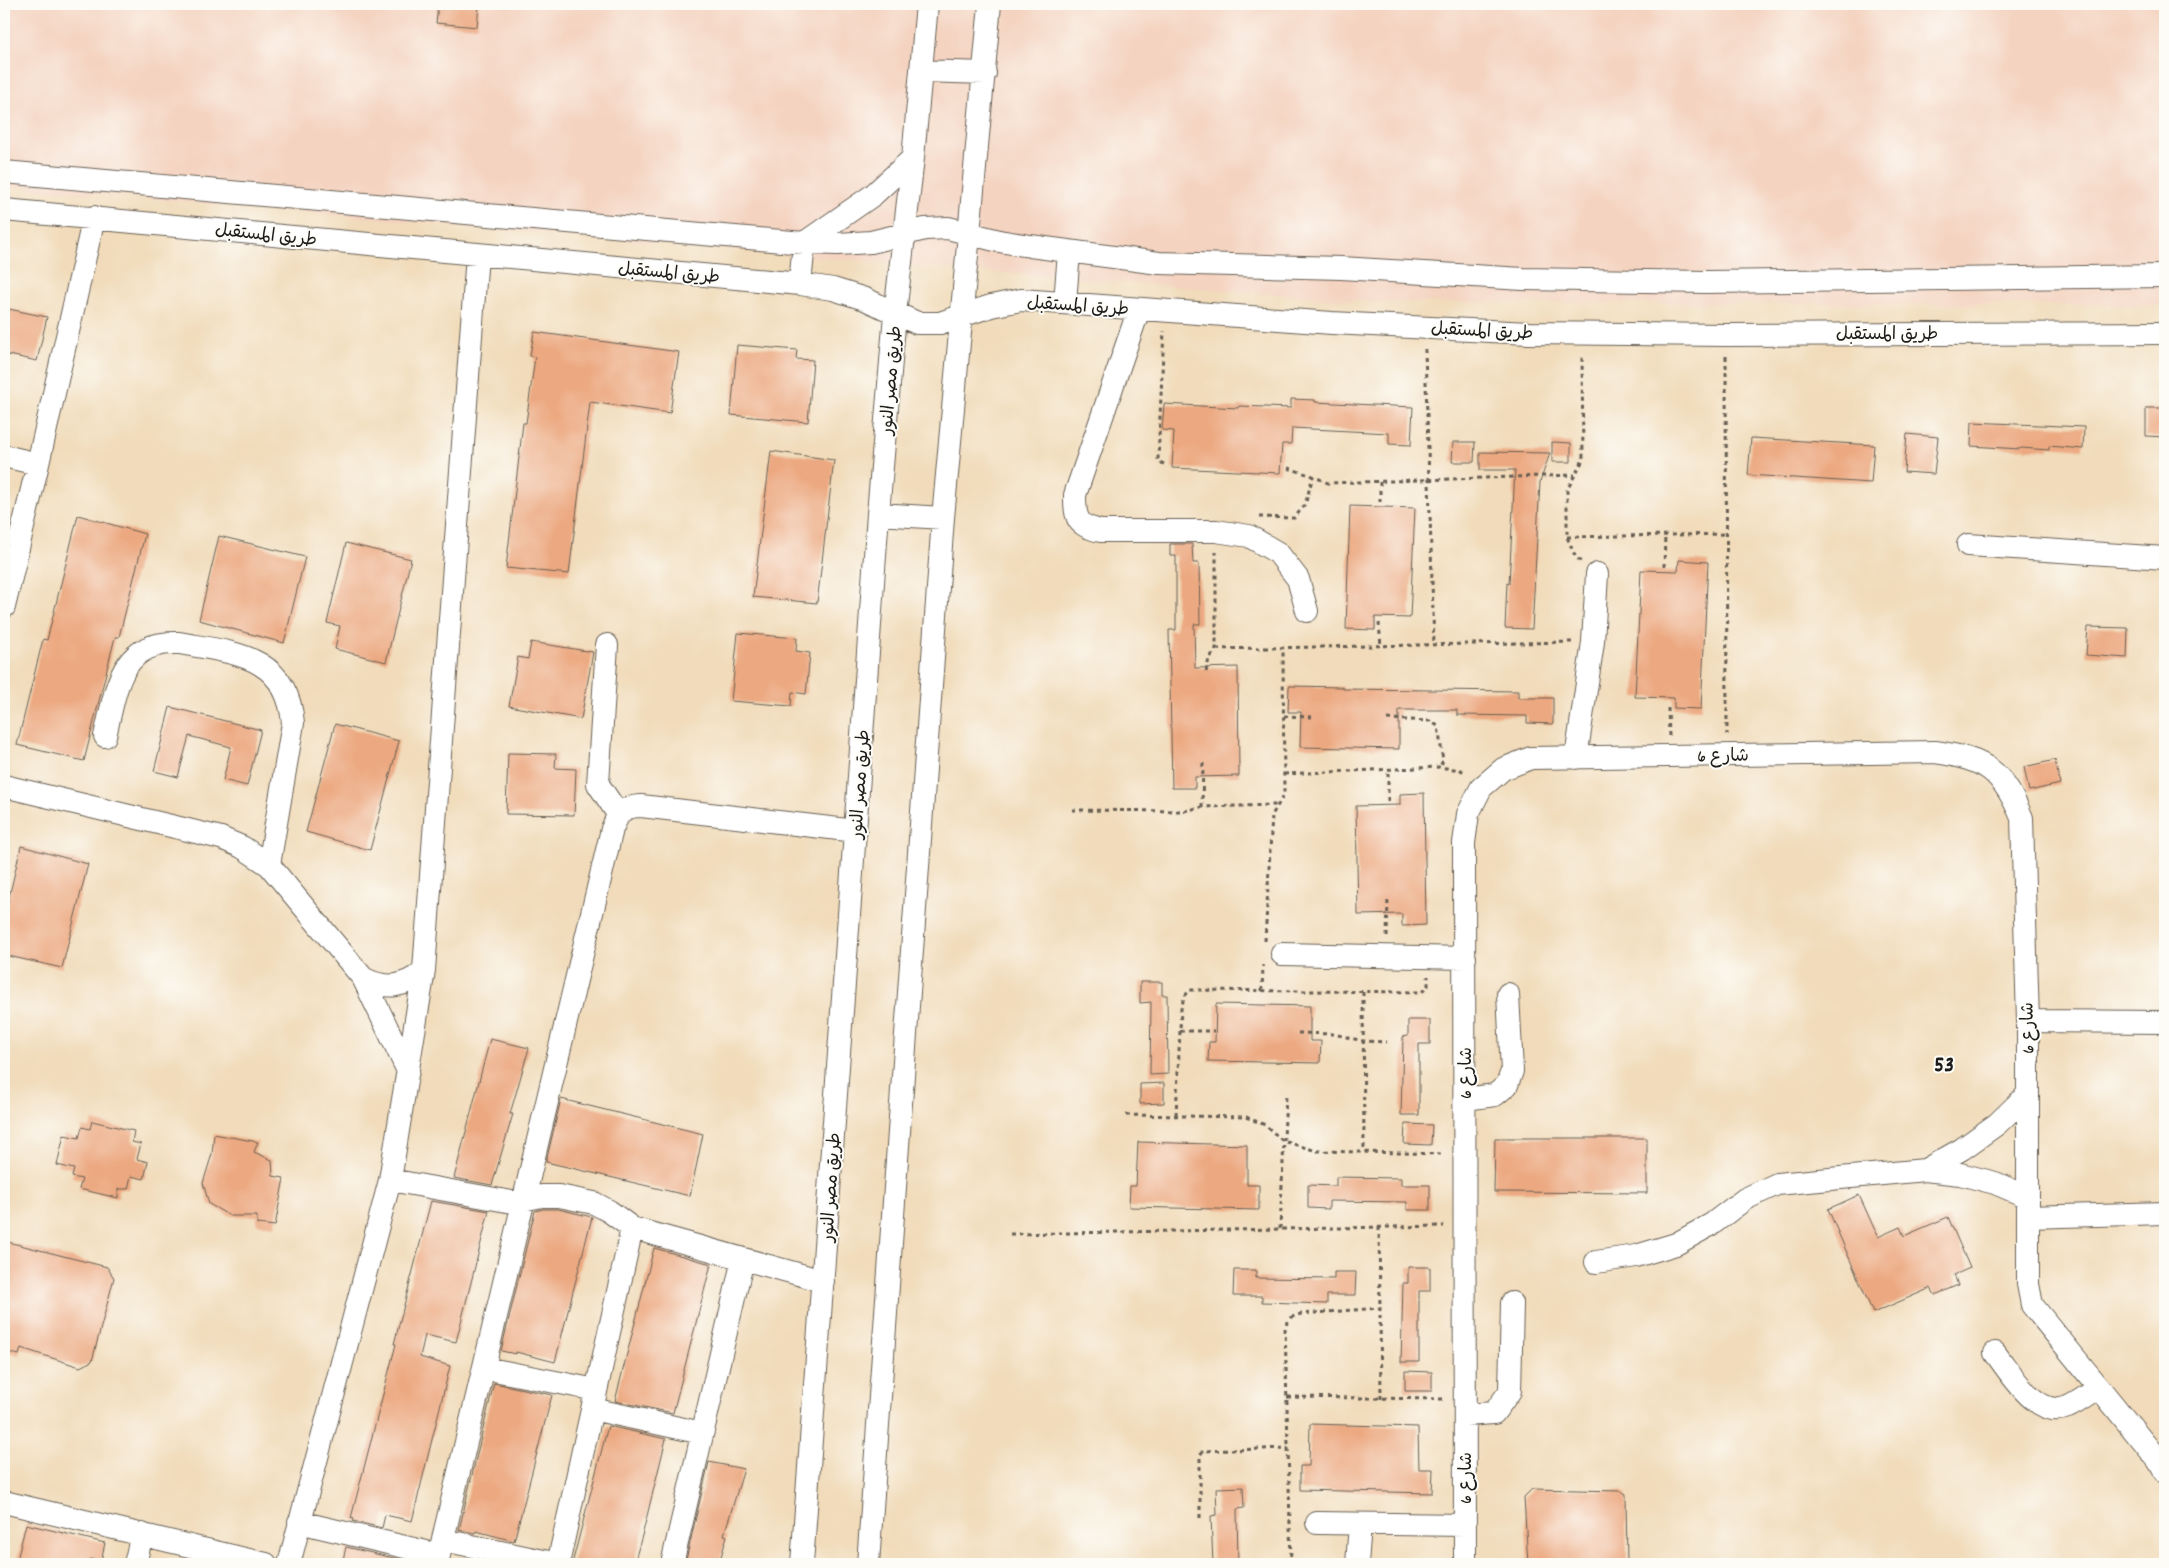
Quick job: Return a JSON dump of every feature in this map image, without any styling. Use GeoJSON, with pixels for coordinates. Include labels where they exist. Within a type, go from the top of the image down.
{"type":"FeatureCollection","features":[{"type":"Feature","properties":{"kind":"street","name":"طريق مصر النور"},"geometry":{"type":"LineString","coordinates":[[802,1564],[878,514],[895,314],[922,71],[927,4]]}},
{"type":"Feature","properties":{"kind":"street"},"geometry":{"type":"LineString","coordinates":[[868,1564],[943,518],[990,4]]}},
{"type":"Feature","properties":{"kind":"street"},"geometry":{"type":"LineString","coordinates":[[922,71],[985,73]]}},
{"type":"Feature","properties":{"kind":"street"},"geometry":{"type":"LineString","coordinates":[[804,242],[873,196],[913,158]]}},
{"type":"Feature","properties":{"kind":"street"},"geometry":{"type":"LineString","coordinates":[[4,172],[804,242],[838,244],[871,242],[925,228],[948,228],[999,241],[1159,263],[1341,268],[1524,279],[1706,282],[2165,276]]}},
{"type":"Feature","properties":{"kind":"street","name":"طريق المستقبل"},"geometry":{"type":"LineString","coordinates":[[4,210],[800,284],[833,289],[865,299],[917,323],[940,323],[991,306],[1020,300],[1332,323],[1581,333],[1726,335],[2165,333]]}},
{"type":"Feature","properties":{"kind":"street"},"geometry":{"type":"LineString","coordinates":[[4,607],[94,217]]}},
{"type":"Feature","properties":{"kind":"street"},"geometry":{"type":"LineString","coordinates":[[800,284],[804,242]]}},
{"type":"Feature","properties":{"kind":"street"},"geometry":{"type":"LineString","coordinates":[[1065,302],[1069,252]]}},
{"type":"Feature","properties":{"kind":"street"},"geometry":{"type":"LineString","coordinates":[[289,1564],[390,1180],[424,970],[477,254]]}},
{"type":"Feature","properties":{"kind":"street"},"geometry":{"type":"LineString","coordinates":[[1139,309],[1075,496],[1075,515],[1085,528],[1101,531],[1216,532],[1249,536],[1278,553],[1298,579],[1307,611]]}},
{"type":"Feature","properties":{"kind":"street"},"geometry":{"type":"LineString","coordinates":[[4,456],[38,464]]}},
{"type":"Feature","properties":{"kind":"street"},"geometry":{"type":"LineString","coordinates":[[878,514],[943,518]]}},
{"type":"Feature","properties":{"kind":"street"},"geometry":{"type":"LineString","coordinates":[[1968,545],[2165,558]]}},
{"type":"Feature","properties":{"kind":"street"},"geometry":{"type":"LineString","coordinates":[[1576,758],[1593,642],[1596,574]]}},
{"type":"Feature","properties":{"kind":"street"},"geometry":{"type":"LineString","coordinates":[[105,736],[120,676],[132,658],[150,647],[169,642],[178,643],[243,655],[267,668],[284,688],[289,699],[293,723],[269,865]]}},
{"type":"Feature","properties":{"kind":"street"},"geometry":{"type":"LineString","coordinates":[[608,645],[598,784],[618,814]]}},
{"type":"Feature","properties":{"kind":"street","name":"شارع 6"},"geometry":{"type":"LineString","coordinates":[[1465,1564],[1464,843],[1468,814],[1481,788],[1503,768],[1531,758],[1935,752],[1964,756],[1991,769],[2011,791],[2022,818],[2028,1021],[2028,1284],[2032,1305],[2158,1460],[2165,1472]]}},
{"type":"Feature","properties":{"kind":"street"},"geometry":{"type":"LineString","coordinates":[[4,786],[221,838],[242,847],[269,865],[362,978],[408,1071]]}},
{"type":"Feature","properties":{"kind":"street"},"geometry":{"type":"LineString","coordinates":[[440,1553],[612,829],[618,814],[628,807],[641,806],[856,831]]}},
{"type":"Feature","properties":{"kind":"street"},"geometry":{"type":"LineString","coordinates":[[1270,954],[1465,958]]}},
{"type":"Feature","properties":{"kind":"street"},"geometry":{"type":"LineString","coordinates":[[362,978],[373,984],[397,986],[408,982],[424,970]]}},
{"type":"Feature","properties":{"kind":"street"},"geometry":{"type":"LineString","coordinates":[[1464,1099],[1495,1095],[1507,1085],[1512,1071],[1508,994]]}},
{"type":"Feature","properties":{"kind":"street"},"geometry":{"type":"LineString","coordinates":[[2028,1021],[2165,1022]]}},
{"type":"Feature","properties":{"kind":"street"},"geometry":{"type":"LineString","coordinates":[[1925,1170],[1962,1149],[1997,1124],[2028,1094]]}},
{"type":"Feature","properties":{"kind":"street"},"geometry":{"type":"LineString","coordinates":[[1596,1262],[1636,1256],[1676,1244],[1712,1224],[1744,1199],[1777,1184],[1925,1170],[1969,1176],[1995,1183],[2028,1207],[2165,1213]]}},
{"type":"Feature","properties":{"kind":"street"},"geometry":{"type":"LineString","coordinates":[[390,1180],[512,1202],[559,1196],[594,1203],[610,1211],[632,1228],[823,1281]]}},
{"type":"Feature","properties":{"kind":"street"},"geometry":{"type":"LineString","coordinates":[[299,1522],[440,1553],[558,1564],[632,1228]]}},
{"type":"Feature","properties":{"kind":"street"},"geometry":{"type":"LineString","coordinates":[[672,1564],[743,1259]]}},
{"type":"Feature","properties":{"kind":"street"},"geometry":{"type":"LineString","coordinates":[[1465,1407],[1494,1413],[1510,1391],[1512,1303]]}},
{"type":"Feature","properties":{"kind":"street"},"geometry":{"type":"LineString","coordinates":[[1995,1353],[2031,1399],[2048,1408],[2067,1408],[2098,1388]]}},
{"type":"Feature","properties":{"kind":"street"},"geometry":{"type":"LineString","coordinates":[[484,1368],[594,1399],[702,1433]]}},
{"type":"Feature","properties":{"kind":"street"},"geometry":{"type":"LineString","coordinates":[[4,1502],[266,1564]]}},
{"type":"Feature","properties":{"kind":"street"},"geometry":{"type":"LineString","coordinates":[[1317,1523],[1465,1526]]}},
{"type":"Feature","properties":{"kind":"street"},"geometry":{"type":"LineString","coordinates":[[1357,1564],[1360,1547],[1360,1524]]}},
{"type":"Feature","properties":{"kind":"street"},"geometry":{"type":"LineString","coordinates":[[135,1564],[142,1534]]}},
{"type":"Feature","properties":{"kind":"path"},"geometry":{"type":"LineString","coordinates":[[1164,464],[1158,458],[1166,311]]}},
{"type":"Feature","properties":{"kind":"path"},"geometry":{"type":"LineString","coordinates":[[1424,328],[1434,646]]}},
{"type":"Feature","properties":{"kind":"path"},"geometry":{"type":"LineString","coordinates":[[1581,333],[1583,460],[1566,490],[1567,538],[1576,558],[1596,574]]}},
{"type":"Feature","properties":{"kind":"path"},"geometry":{"type":"LineString","coordinates":[[1726,335],[1728,534],[1727,755]]}},
{"type":"Feature","properties":{"kind":"path"},"geometry":{"type":"LineString","coordinates":[[1288,468],[1328,483],[1576,475]]}},
{"type":"Feature","properties":{"kind":"path"},"geometry":{"type":"LineString","coordinates":[[1380,482],[1380,502]]}},
{"type":"Feature","properties":{"kind":"path"},"geometry":{"type":"LineString","coordinates":[[1206,672],[1209,659],[1216,649],[1216,532]]}},
{"type":"Feature","properties":{"kind":"path"},"geometry":{"type":"LineString","coordinates":[[1567,538],[1728,534]]}},
{"type":"Feature","properties":{"kind":"path"},"geometry":{"type":"LineString","coordinates":[[1664,567],[1665,535]]}},
{"type":"Feature","properties":{"kind":"path"},"geometry":{"type":"LineString","coordinates":[[1379,624],[1381,646]]}},
{"type":"Feature","properties":{"kind":"path"},"geometry":{"type":"LineString","coordinates":[[1216,649],[1593,642]]}},
{"type":"Feature","properties":{"kind":"path"},"geometry":{"type":"LineString","coordinates":[[1262,991],[1270,954],[1272,815],[1284,795],[1284,648]]}},
{"type":"Feature","properties":{"kind":"path"},"geometry":{"type":"LineString","coordinates":[[1668,708],[1669,756]]}},
{"type":"Feature","properties":{"kind":"path"},"geometry":{"type":"LineString","coordinates":[[1284,716],[1313,717]]}},
{"type":"Feature","properties":{"kind":"path"},"geometry":{"type":"LineString","coordinates":[[1387,719],[1430,720],[1438,726],[1443,761],[1439,767]]}},
{"type":"Feature","properties":{"kind":"path"},"geometry":{"type":"LineString","coordinates":[[1202,807],[1203,763]]}},
{"type":"Feature","properties":{"kind":"path"},"geometry":{"type":"LineString","coordinates":[[1284,774],[1439,767],[1462,770],[1481,788]]}},
{"type":"Feature","properties":{"kind":"path"},"geometry":{"type":"LineString","coordinates":[[1388,769],[1388,801]]}},
{"type":"Feature","properties":{"kind":"path"},"geometry":{"type":"LineString","coordinates":[[1072,810],[1184,811],[1202,807],[1277,805]]}},
{"type":"Feature","properties":{"kind":"path"},"geometry":{"type":"LineString","coordinates":[[1387,942],[1388,899]]}},
{"type":"Feature","properties":{"kind":"path"},"geometry":{"type":"LineString","coordinates":[[1176,1116],[1180,1031],[1184,997],[1190,990],[1422,992],[1428,986],[1428,957]]}},
{"type":"Feature","properties":{"kind":"path"},"geometry":{"type":"LineString","coordinates":[[1363,992],[1364,1152]]}},
{"type":"Feature","properties":{"kind":"path"},"geometry":{"type":"LineString","coordinates":[[1180,1031],[1214,1031]]}},
{"type":"Feature","properties":{"kind":"path"},"geometry":{"type":"LineString","coordinates":[[1298,1033],[1334,1034],[1363,1041],[1386,1042]]}},
{"type":"Feature","properties":{"kind":"path"},"geometry":{"type":"LineString","coordinates":[[1280,1229],[1286,1095]]}},
{"type":"Feature","properties":{"kind":"path"},"geometry":{"type":"LineString","coordinates":[[1126,1115],[1246,1117],[1265,1125],[1283,1141],[1317,1151],[1465,1155]]}},
{"type":"Feature","properties":{"kind":"path"},"geometry":{"type":"LineString","coordinates":[[1010,1234],[1464,1226]]}},
{"type":"Feature","properties":{"kind":"path"},"geometry":{"type":"LineString","coordinates":[[1379,1227],[1381,1399]]}},
{"type":"Feature","properties":{"kind":"path"},"geometry":{"type":"LineString","coordinates":[[1291,1564],[1285,1326],[1292,1316],[1380,1308]]}},
{"type":"Feature","properties":{"kind":"path"},"geometry":{"type":"LineString","coordinates":[[1287,1397],[1381,1399],[1465,1407]]}},
{"type":"Feature","properties":{"kind":"path"},"geometry":{"type":"LineString","coordinates":[[1200,1518],[1200,1455],[1203,1452],[1288,1448]]}},
{"type":"Feature","properties":{"kind":"shaded area"},"geometry":{"type":"Polygon","coordinates":[[[4,4],[2165,4],[2165,305],[1374,302],[941,268],[4,186],[4,4]]]}},
{"type":"Feature","properties":{"kind":"building"},"geometry":{"type":"Polygon","coordinates":[[[438,4],[479,4],[477,27],[436,23],[438,4]]]}},
{"type":"Feature","properties":{"kind":"building"},"geometry":{"type":"Polygon","coordinates":[[[4,308],[47,317],[37,361],[4,354],[4,308]]]}},
{"type":"Feature","properties":{"kind":"building"},"geometry":{"type":"Polygon","coordinates":[[[534,332],[679,352],[670,413],[590,402],[569,574],[506,568],[523,423],[526,423],[535,357],[530,356],[534,332]]]}},
{"type":"Feature","properties":{"kind":"building"},"geometry":{"type":"Polygon","coordinates":[[[737,345],[797,350],[796,359],[813,360],[808,422],[731,415],[737,345]]]}},
{"type":"Feature","properties":{"kind":"building"},"geometry":{"type":"Polygon","coordinates":[[[1291,399],[1413,407],[1411,445],[1389,444],[1389,433],[1292,428],[1291,444],[1282,444],[1280,473],[1172,468],[1174,431],[1162,430],[1164,404],[1238,408],[1239,406],[1291,408],[1291,399]]]}},
{"type":"Feature","properties":{"kind":"building"},"geometry":{"type":"Polygon","coordinates":[[[2146,408],[2165,408],[2165,437],[2146,436],[2146,408]]]}},
{"type":"Feature","properties":{"kind":"building"},"geometry":{"type":"Polygon","coordinates":[[[1972,422],[2084,427],[2083,449],[2049,446],[2049,450],[1971,446],[1972,422]]]}},
{"type":"Feature","properties":{"kind":"building"},"geometry":{"type":"Polygon","coordinates":[[[1907,434],[1938,437],[1934,474],[1904,472],[1907,434]]]}},
{"type":"Feature","properties":{"kind":"building"},"geometry":{"type":"Polygon","coordinates":[[[1751,438],[1874,445],[1871,483],[1748,475],[1751,438]]]}},
{"type":"Feature","properties":{"kind":"building"},"geometry":{"type":"Polygon","coordinates":[[[1453,442],[1475,442],[1474,462],[1452,462],[1453,442]]]}},
{"type":"Feature","properties":{"kind":"building"},"geometry":{"type":"Polygon","coordinates":[[[1552,442],[1571,443],[1571,462],[1552,462],[1552,442]]]}},
{"type":"Feature","properties":{"kind":"building"},"geometry":{"type":"Polygon","coordinates":[[[771,451],[834,460],[817,603],[753,597],[771,451]]]}},
{"type":"Feature","properties":{"kind":"building"},"geometry":{"type":"Polygon","coordinates":[[[1480,452],[1550,453],[1540,482],[1532,629],[1505,628],[1515,470],[1480,470],[1480,452]]]}},
{"type":"Feature","properties":{"kind":"building"},"geometry":{"type":"Polygon","coordinates":[[[1350,506],[1415,508],[1410,618],[1375,617],[1375,630],[1346,629],[1350,506]]]}},
{"type":"Feature","properties":{"kind":"building"},"geometry":{"type":"Polygon","coordinates":[[[78,515],[145,534],[119,637],[115,637],[84,761],[17,745],[43,639],[47,640],[78,515]]]}},
{"type":"Feature","properties":{"kind":"building"},"geometry":{"type":"Polygon","coordinates":[[[219,536],[305,557],[284,643],[199,620],[219,536]]]}},
{"type":"Feature","properties":{"kind":"building"},"geometry":{"type":"Polygon","coordinates":[[[346,543],[411,559],[386,662],[335,649],[340,626],[327,623],[346,543]]]}},
{"type":"Feature","properties":{"kind":"building"},"geometry":{"type":"Polygon","coordinates":[[[1170,544],[1192,544],[1193,563],[1199,563],[1200,624],[1194,624],[1195,668],[1238,667],[1239,776],[1195,777],[1195,788],[1172,788],[1169,630],[1176,630],[1176,556],[1170,556],[1170,544]]]}},
{"type":"Feature","properties":{"kind":"building"},"geometry":{"type":"Polygon","coordinates":[[[1679,560],[1708,562],[1701,709],[1674,708],[1674,698],[1635,697],[1641,570],[1678,571],[1679,560]]]}},
{"type":"Feature","properties":{"kind":"building"},"geometry":{"type":"Polygon","coordinates":[[[2088,627],[2128,628],[2127,658],[2086,655],[2088,627]]]}},
{"type":"Feature","properties":{"kind":"building"},"geometry":{"type":"Polygon","coordinates":[[[738,633],[797,638],[796,651],[810,653],[806,694],[792,692],[791,706],[731,701],[738,633]]]}},
{"type":"Feature","properties":{"kind":"building"},"geometry":{"type":"Polygon","coordinates":[[[531,642],[593,652],[581,719],[509,706],[518,657],[528,659],[531,642]]]}},
{"type":"Feature","properties":{"kind":"building"},"geometry":{"type":"Polygon","coordinates":[[[1289,686],[1343,687],[1343,689],[1518,691],[1518,698],[1553,698],[1553,724],[1527,723],[1527,716],[1457,715],[1457,710],[1399,710],[1399,749],[1300,747],[1301,712],[1288,712],[1289,686]]]}},
{"type":"Feature","properties":{"kind":"building"},"geometry":{"type":"Polygon","coordinates":[[[170,707],[261,730],[247,786],[223,780],[231,747],[189,736],[178,777],[154,771],[170,707]]]}},
{"type":"Feature","properties":{"kind":"building"},"geometry":{"type":"Polygon","coordinates":[[[335,724],[399,741],[370,850],[306,832],[335,724]]]}},
{"type":"Feature","properties":{"kind":"building"},"geometry":{"type":"Polygon","coordinates":[[[508,753],[556,754],[555,768],[576,769],[574,815],[506,814],[508,753]]]}},
{"type":"Feature","properties":{"kind":"building"},"geometry":{"type":"Polygon","coordinates":[[[2055,760],[2060,784],[2029,791],[2024,767],[2055,760]]]}},
{"type":"Feature","properties":{"kind":"building"},"geometry":{"type":"Polygon","coordinates":[[[1424,793],[1426,925],[1402,926],[1402,914],[1358,915],[1356,806],[1400,805],[1400,794],[1424,793]]]}},
{"type":"Feature","properties":{"kind":"building"},"geometry":{"type":"Polygon","coordinates":[[[21,846],[88,864],[62,968],[4,955],[4,919],[21,846]]]}},
{"type":"Feature","properties":{"kind":"building"},"geometry":{"type":"Polygon","coordinates":[[[1140,982],[1162,982],[1162,995],[1167,995],[1168,1074],[1150,1075],[1151,1002],[1140,1003],[1140,982]]]}},
{"type":"Feature","properties":{"kind":"building"},"geometry":{"type":"Polygon","coordinates":[[[1216,1004],[1310,1006],[1310,1041],[1321,1041],[1320,1063],[1208,1061],[1209,1042],[1215,1042],[1216,1004]]]}},
{"type":"Feature","properties":{"kind":"building"},"geometry":{"type":"Polygon","coordinates":[[[1408,1020],[1430,1020],[1430,1044],[1419,1044],[1419,1115],[1401,1115],[1403,1037],[1408,1036],[1408,1020]]]}},
{"type":"Feature","properties":{"kind":"building"},"geometry":{"type":"Polygon","coordinates":[[[490,1039],[529,1048],[510,1114],[513,1114],[492,1185],[454,1178],[490,1039]]]}},
{"type":"Feature","properties":{"kind":"building"},"geometry":{"type":"Polygon","coordinates":[[[1164,1083],[1164,1103],[1140,1104],[1140,1084],[1164,1083]]]}},
{"type":"Feature","properties":{"kind":"building"},"geometry":{"type":"Polygon","coordinates":[[[561,1099],[703,1134],[690,1196],[546,1162],[561,1099]]]}},
{"type":"Feature","properties":{"kind":"building"},"geometry":{"type":"Polygon","coordinates":[[[92,1121],[134,1131],[132,1142],[141,1144],[137,1159],[148,1162],[144,1179],[131,1176],[128,1189],[118,1189],[118,1198],[79,1189],[82,1179],[72,1177],[74,1169],[57,1165],[64,1135],[79,1138],[82,1127],[90,1129],[92,1121]]]}},
{"type":"Feature","properties":{"kind":"building"},"geometry":{"type":"Polygon","coordinates":[[[1405,1124],[1432,1125],[1431,1145],[1404,1144],[1405,1124]]]}},
{"type":"Feature","properties":{"kind":"building"},"geometry":{"type":"Polygon","coordinates":[[[214,1134],[258,1142],[254,1152],[272,1160],[273,1176],[284,1178],[275,1226],[257,1224],[257,1216],[230,1216],[209,1204],[203,1183],[212,1154],[214,1134]]]}},
{"type":"Feature","properties":{"kind":"building"},"geometry":{"type":"Polygon","coordinates":[[[1495,1138],[1647,1138],[1647,1193],[1494,1192],[1495,1138]]]}},
{"type":"Feature","properties":{"kind":"building"},"geometry":{"type":"Polygon","coordinates":[[[1138,1142],[1247,1145],[1247,1185],[1259,1185],[1259,1210],[1129,1207],[1130,1186],[1136,1186],[1138,1142]]]}},
{"type":"Feature","properties":{"kind":"building"},"geometry":{"type":"Polygon","coordinates":[[[1336,1177],[1401,1178],[1401,1185],[1430,1185],[1430,1210],[1407,1210],[1407,1202],[1329,1201],[1329,1209],[1308,1208],[1308,1185],[1336,1186],[1336,1177]]]}},
{"type":"Feature","properties":{"kind":"building"},"geometry":{"type":"Polygon","coordinates":[[[1859,1195],[1878,1237],[1900,1227],[1904,1236],[1948,1217],[1970,1268],[1954,1275],[1958,1285],[1935,1295],[1931,1288],[1873,1313],[1828,1209],[1859,1195]]]}},
{"type":"Feature","properties":{"kind":"building"},"geometry":{"type":"Polygon","coordinates":[[[431,1201],[489,1211],[456,1342],[425,1335],[420,1357],[450,1366],[412,1521],[385,1515],[382,1528],[353,1521],[354,1519],[351,1518],[431,1201]]]}},
{"type":"Feature","properties":{"kind":"building"},"geometry":{"type":"Polygon","coordinates":[[[558,1209],[592,1217],[555,1362],[516,1352],[516,1354],[501,1351],[535,1211],[558,1209]]]}},
{"type":"Feature","properties":{"kind":"building"},"geometry":{"type":"Polygon","coordinates":[[[4,1241],[107,1267],[114,1278],[92,1361],[80,1367],[21,1348],[19,1355],[4,1351],[4,1241]]]}},
{"type":"Feature","properties":{"kind":"building"},"geometry":{"type":"Polygon","coordinates":[[[654,1248],[711,1264],[673,1413],[615,1401],[654,1248]]]}},
{"type":"Feature","properties":{"kind":"building"},"geometry":{"type":"Polygon","coordinates":[[[1408,1267],[1430,1267],[1430,1291],[1419,1291],[1419,1362],[1401,1362],[1403,1283],[1408,1283],[1408,1267]]]}},
{"type":"Feature","properties":{"kind":"building"},"geometry":{"type":"Polygon","coordinates":[[[1234,1270],[1256,1270],[1256,1278],[1334,1279],[1334,1272],[1356,1272],[1355,1295],[1327,1295],[1327,1304],[1262,1302],[1262,1296],[1233,1296],[1234,1270]]]}},
{"type":"Feature","properties":{"kind":"building"},"geometry":{"type":"Polygon","coordinates":[[[1405,1371],[1432,1372],[1432,1391],[1405,1391],[1405,1371]]]}},
{"type":"Feature","properties":{"kind":"building"},"geometry":{"type":"Polygon","coordinates":[[[494,1383],[552,1395],[514,1541],[476,1531],[475,1533],[459,1530],[494,1383]]]}},
{"type":"Feature","properties":{"kind":"building"},"geometry":{"type":"Polygon","coordinates":[[[1310,1424],[1418,1427],[1419,1469],[1433,1469],[1432,1493],[1300,1490],[1300,1466],[1309,1466],[1310,1424]]]}},
{"type":"Feature","properties":{"kind":"building"},"geometry":{"type":"Polygon","coordinates":[[[608,1426],[666,1439],[643,1532],[634,1564],[572,1564],[608,1426]]]}},
{"type":"Feature","properties":{"kind":"building"},"geometry":{"type":"Polygon","coordinates":[[[709,1462],[744,1469],[724,1535],[727,1536],[719,1564],[704,1560],[703,1564],[685,1564],[709,1462]]]}},
{"type":"Feature","properties":{"kind":"building"},"geometry":{"type":"Polygon","coordinates":[[[1243,1487],[1244,1508],[1237,1509],[1238,1564],[1213,1564],[1211,1516],[1217,1515],[1216,1488],[1243,1487]]]}},
{"type":"Feature","properties":{"kind":"building"},"geometry":{"type":"Polygon","coordinates":[[[1532,1489],[1621,1491],[1626,1494],[1627,1564],[1528,1564],[1524,1497],[1532,1489]]]}},
{"type":"Feature","properties":{"kind":"building"},"geometry":{"type":"Polygon","coordinates":[[[26,1524],[105,1543],[101,1561],[90,1559],[88,1564],[16,1564],[26,1524]]]}},
{"type":"Feature","properties":{"kind":"building"},"geometry":{"type":"Polygon","coordinates":[[[346,1547],[402,1560],[401,1564],[342,1564],[346,1547]]]}},
{"type":"Feature","properties":{"kind":"district","name":"53"},"geometry":{"type":"Point","coordinates":[1944,1063]}}]}
